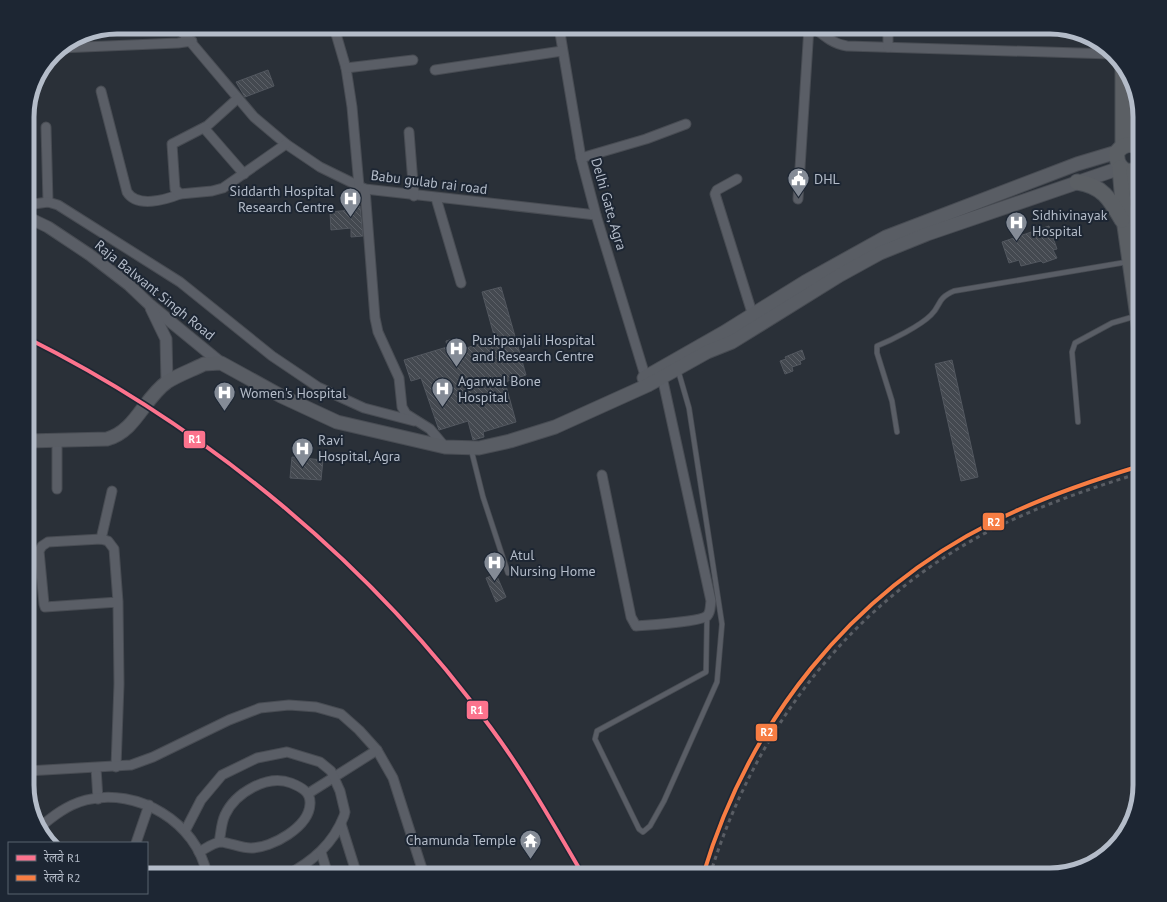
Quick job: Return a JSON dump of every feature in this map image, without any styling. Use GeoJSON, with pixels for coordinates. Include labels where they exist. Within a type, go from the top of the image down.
{"type":"FeatureCollection","features":[{"type":"Feature","properties":{"kind":"highway"},"geometry":{"type":"LineString","coordinates":[[1125,82],[1132,148]]}},
{"type":"Feature","properties":{"kind":"highway"},"geometry":{"type":"LineString","coordinates":[[1131,168],[1117,162],[1132,148],[1133,136]]}},
{"type":"Feature","properties":{"kind":"highway"},"geometry":{"type":"LineString","coordinates":[[1131,168],[1133,179]]}},
{"type":"Feature","properties":{"kind":"highway"},"geometry":{"type":"LineString","coordinates":[[1131,168],[1125,226],[1133,281]]}},
{"type":"Feature","properties":{"kind":"highway"},"geometry":{"type":"LineString","coordinates":[[1077,182],[1090,184],[1108,197],[1125,226]]}},
{"type":"Feature","properties":{"kind":"main road"},"geometry":{"type":"LineString","coordinates":[[939,223],[1077,164],[1132,148]]}},
{"type":"Feature","properties":{"kind":"main road"},"geometry":{"type":"LineString","coordinates":[[34,441],[107,439],[114,437],[139,416],[150,399],[167,382],[204,364],[221,363],[281,396],[337,422],[445,447],[471,449],[510,441],[555,426],[635,391],[647,381],[754,321],[799,293],[844,259],[886,237],[1131,168]]}},
{"type":"Feature","properties":{"kind":"street","name":"Babu gulab rai road"},"geometry":{"type":"LineString","coordinates":[[185,34],[254,117],[286,144],[320,167],[362,188],[414,196],[596,215]]}},
{"type":"Feature","properties":{"kind":"street"},"geometry":{"type":"LineString","coordinates":[[336,34],[346,68],[352,107],[376,325],[399,378],[402,407],[406,414],[414,421]]}},
{"type":"Feature","properties":{"kind":"street","name":"Delhi Gate, Agra"},"geometry":{"type":"LineString","coordinates":[[560,34],[581,158],[596,215],[647,381]]}},
{"type":"Feature","properties":{"kind":"street"},"geometry":{"type":"LineString","coordinates":[[798,199],[809,34]]}},
{"type":"Feature","properties":{"kind":"street"},"geometry":{"type":"LineString","coordinates":[[822,34],[840,45],[1104,54]]}},
{"type":"Feature","properties":{"kind":"street"},"geometry":{"type":"LineString","coordinates":[[888,34],[888,47]]}},
{"type":"Feature","properties":{"kind":"street"},"geometry":{"type":"LineString","coordinates":[[72,47],[178,43],[192,41]]}},
{"type":"Feature","properties":{"kind":"street"},"geometry":{"type":"LineString","coordinates":[[436,70],[562,51]]}},
{"type":"Feature","properties":{"kind":"street"},"geometry":{"type":"LineString","coordinates":[[346,68],[413,60]]}},
{"type":"Feature","properties":{"kind":"street"},"geometry":{"type":"LineString","coordinates":[[101,91],[127,192],[131,197],[137,200],[155,201],[180,194],[212,191],[223,188],[286,144]]}},
{"type":"Feature","properties":{"kind":"street"},"geometry":{"type":"LineString","coordinates":[[180,194],[175,189],[172,144],[204,128],[238,99]]}},
{"type":"Feature","properties":{"kind":"street"},"geometry":{"type":"LineString","coordinates":[[581,158],[646,139],[686,124]]}},
{"type":"Feature","properties":{"kind":"street"},"geometry":{"type":"LineString","coordinates":[[46,127],[48,202]]}},
{"type":"Feature","properties":{"kind":"street"},"geometry":{"type":"LineString","coordinates":[[204,128],[244,174]]}},
{"type":"Feature","properties":{"kind":"street"},"geometry":{"type":"LineString","coordinates":[[409,132],[414,196]]}},
{"type":"Feature","properties":{"kind":"street"},"geometry":{"type":"LineString","coordinates":[[737,178],[717,190],[715,194],[754,321]]}},
{"type":"Feature","properties":{"kind":"street"},"geometry":{"type":"LineString","coordinates":[[436,198],[461,283]]}},
{"type":"Feature","properties":{"kind":"street"},"geometry":{"type":"LineString","coordinates":[[34,204],[48,202],[58,206],[180,282],[272,356],[318,387],[364,408],[414,421],[430,429],[445,447]]}},
{"type":"Feature","properties":{"kind":"street","name":"Raja Balwant Singh Road"},"geometry":{"type":"LineString","coordinates":[[34,220],[48,227],[90,255],[129,285],[149,304],[221,363]]}},
{"type":"Feature","properties":{"kind":"street"},"geometry":{"type":"LineString","coordinates":[[149,304],[166,339],[167,382]]}},
{"type":"Feature","properties":{"kind":"street"},"geometry":{"type":"LineString","coordinates":[[602,475],[631,617],[634,624],[636,626],[689,620],[707,616],[710,610],[711,601],[662,373]]}},
{"type":"Feature","properties":{"kind":"street"},"geometry":{"type":"LineString","coordinates":[[57,441],[58,488]]}},
{"type":"Feature","properties":{"kind":"street"},"geometry":{"type":"LineString","coordinates":[[101,540],[112,491]]}},
{"type":"Feature","properties":{"kind":"street"},"geometry":{"type":"LineString","coordinates":[[116,767],[119,684],[118,602],[114,549],[108,541],[101,540],[48,542],[42,546],[39,551],[44,604],[47,608],[118,602]]}},
{"type":"Feature","properties":{"kind":"street"},"geometry":{"type":"LineString","coordinates":[[34,771],[131,765],[153,757],[229,720],[260,708],[289,705],[316,707],[341,714],[359,730],[377,750],[393,778],[422,868]]}},
{"type":"Feature","properties":{"kind":"street"},"geometry":{"type":"LineString","coordinates":[[308,793],[377,750]]}},
{"type":"Feature","properties":{"kind":"street"},"geometry":{"type":"LineString","coordinates":[[185,831],[201,800],[222,775],[257,758],[287,752],[292,753],[320,762],[331,770],[345,812],[341,824],[332,840],[321,852],[300,868]]}},
{"type":"Feature","properties":{"kind":"street"},"geometry":{"type":"LineString","coordinates":[[96,768],[98,799]]}},
{"type":"Feature","properties":{"kind":"street"},"geometry":{"type":"LineString","coordinates":[[198,852],[219,842],[250,848],[267,846],[278,841],[301,823],[310,809],[311,801],[308,793],[289,782],[278,781],[251,788],[232,803],[224,816],[219,842]]}},
{"type":"Feature","properties":{"kind":"street"},"geometry":{"type":"LineString","coordinates":[[44,824],[57,813],[86,800],[118,798],[149,805],[168,816],[185,831],[198,852],[204,868]]}},
{"type":"Feature","properties":{"kind":"street"},"geometry":{"type":"LineString","coordinates":[[136,842],[149,805]]}},
{"type":"Feature","properties":{"kind":"street"},"geometry":{"type":"LineString","coordinates":[[341,824],[355,868]]}},
{"type":"Feature","properties":{"kind":"street"},"geometry":{"type":"LineString","coordinates":[[321,852],[326,868]]}},
{"type":"Feature","properties":{"kind":"lane"},"geometry":{"type":"LineString","coordinates":[[898,432],[892,401],[876,347],[895,338],[931,315],[941,298],[954,291],[1130,261]]}},
{"type":"Feature","properties":{"kind":"lane"},"geometry":{"type":"LineString","coordinates":[[1078,422],[1072,352],[1075,343],[1112,323],[1133,317]]}},
{"type":"Feature","properties":{"kind":"lane"},"geometry":{"type":"LineString","coordinates":[[676,365],[692,422],[722,624],[717,682],[664,801],[650,826],[643,832],[639,829],[594,735],[597,731],[706,672],[707,616]]}},
{"type":"Feature","properties":{"kind":"lane"},"geometry":{"type":"LineString","coordinates":[[471,449],[483,497],[508,573]]}},
{"type":"Feature","properties":{"kind":"building"},"geometry":{"type":"Polygon","coordinates":[[[268,70],[274,86],[245,97],[236,82],[268,70]]]}},
{"type":"Feature","properties":{"kind":"building"},"geometry":{"type":"Polygon","coordinates":[[[360,206],[363,236],[351,237],[351,228],[331,230],[330,212],[351,210],[350,207],[360,206]]]}},
{"type":"Feature","properties":{"kind":"building"},"geometry":{"type":"Polygon","coordinates":[[[1049,226],[1057,249],[1053,250],[1057,258],[1043,263],[1041,261],[1021,266],[1019,260],[1009,263],[1002,242],[1049,226]]]}},
{"type":"Feature","properties":{"kind":"building"},"geometry":{"type":"Polygon","coordinates":[[[501,287],[526,375],[505,382],[516,422],[483,432],[484,437],[473,440],[468,421],[439,430],[421,378],[411,381],[404,360],[447,347],[446,341],[457,338],[460,350],[495,339],[482,292],[501,287]]]}},
{"type":"Feature","properties":{"kind":"building"},"geometry":{"type":"Polygon","coordinates":[[[802,350],[805,359],[800,361],[801,364],[792,367],[793,371],[785,374],[780,361],[786,359],[785,357],[802,350]]]}},
{"type":"Feature","properties":{"kind":"building"},"geometry":{"type":"Polygon","coordinates":[[[952,360],[978,477],[961,481],[935,364],[952,360]]]}},
{"type":"Feature","properties":{"kind":"building"},"geometry":{"type":"Polygon","coordinates":[[[292,457],[323,460],[321,480],[290,478],[292,457]]]}},
{"type":"Feature","properties":{"kind":"building"},"geometry":{"type":"Polygon","coordinates":[[[496,574],[506,597],[496,602],[486,578],[496,574]]]}},
{"type":"Feature","properties":{"kind":"railway"},"geometry":{"type":"LineString","coordinates":[[706,868],[723,819],[747,765],[777,715],[811,668],[850,625],[893,586],[941,552],[993,522],[1029,505],[1065,491],[1133,468]]}},
{"type":"Feature","properties":{"kind":"railway"},"geometry":{"type":"LineString","coordinates":[[713,868],[730,820],[754,768],[783,718],[817,672],[855,630],[897,592],[944,557],[995,528],[1067,498],[1133,475]]}},
{"type":"Feature","properties":{"kind":"rail line","name":"R1"},"geometry":{"type":"LineString","coordinates":[[34,342],[94,374],[159,414],[222,458],[282,506],[340,557],[394,611],[445,668],[504,745],[579,868]]}},
{"type":"Feature","properties":{"kind":"rail line","name":"R2"},"geometry":{"type":"LineString","coordinates":[[706,868],[723,819],[747,765],[777,715],[811,668],[850,625],[893,586],[941,552],[993,522],[1029,505],[1065,491],[1133,468]]}},
{"type":"Feature","properties":{"kind":"place","name":"DHL"},"geometry":{"type":"Point","coordinates":[798,198]}},
{"type":"Feature","properties":{"kind":"place","name":"Siddarth Hospital Research Centre"},"geometry":{"type":"Point","coordinates":[350,218]}},
{"type":"Feature","properties":{"kind":"place","name":"Sidhivinayak Hospital"},"geometry":{"type":"Point","coordinates":[1017,242]}},
{"type":"Feature","properties":{"kind":"place","name":"Pushpanjali Hospital and Research Centre"},"geometry":{"type":"Point","coordinates":[456,368]}},
{"type":"Feature","properties":{"kind":"place","name":"Agarwal Bone Hospital"},"geometry":{"type":"Point","coordinates":[443,408]}},
{"type":"Feature","properties":{"kind":"place","name":"Women's Hospital"},"geometry":{"type":"Point","coordinates":[225,412]}},
{"type":"Feature","properties":{"kind":"place","name":"Ravi Hospital, Agra"},"geometry":{"type":"Point","coordinates":[302,468]}},
{"type":"Feature","properties":{"kind":"place","name":"Atul Nursing Home"},"geometry":{"type":"Point","coordinates":[495,582]}},
{"type":"Feature","properties":{"kind":"place","name":"Chamunda Temple"},"geometry":{"type":"Point","coordinates":[531,860]}}]}
